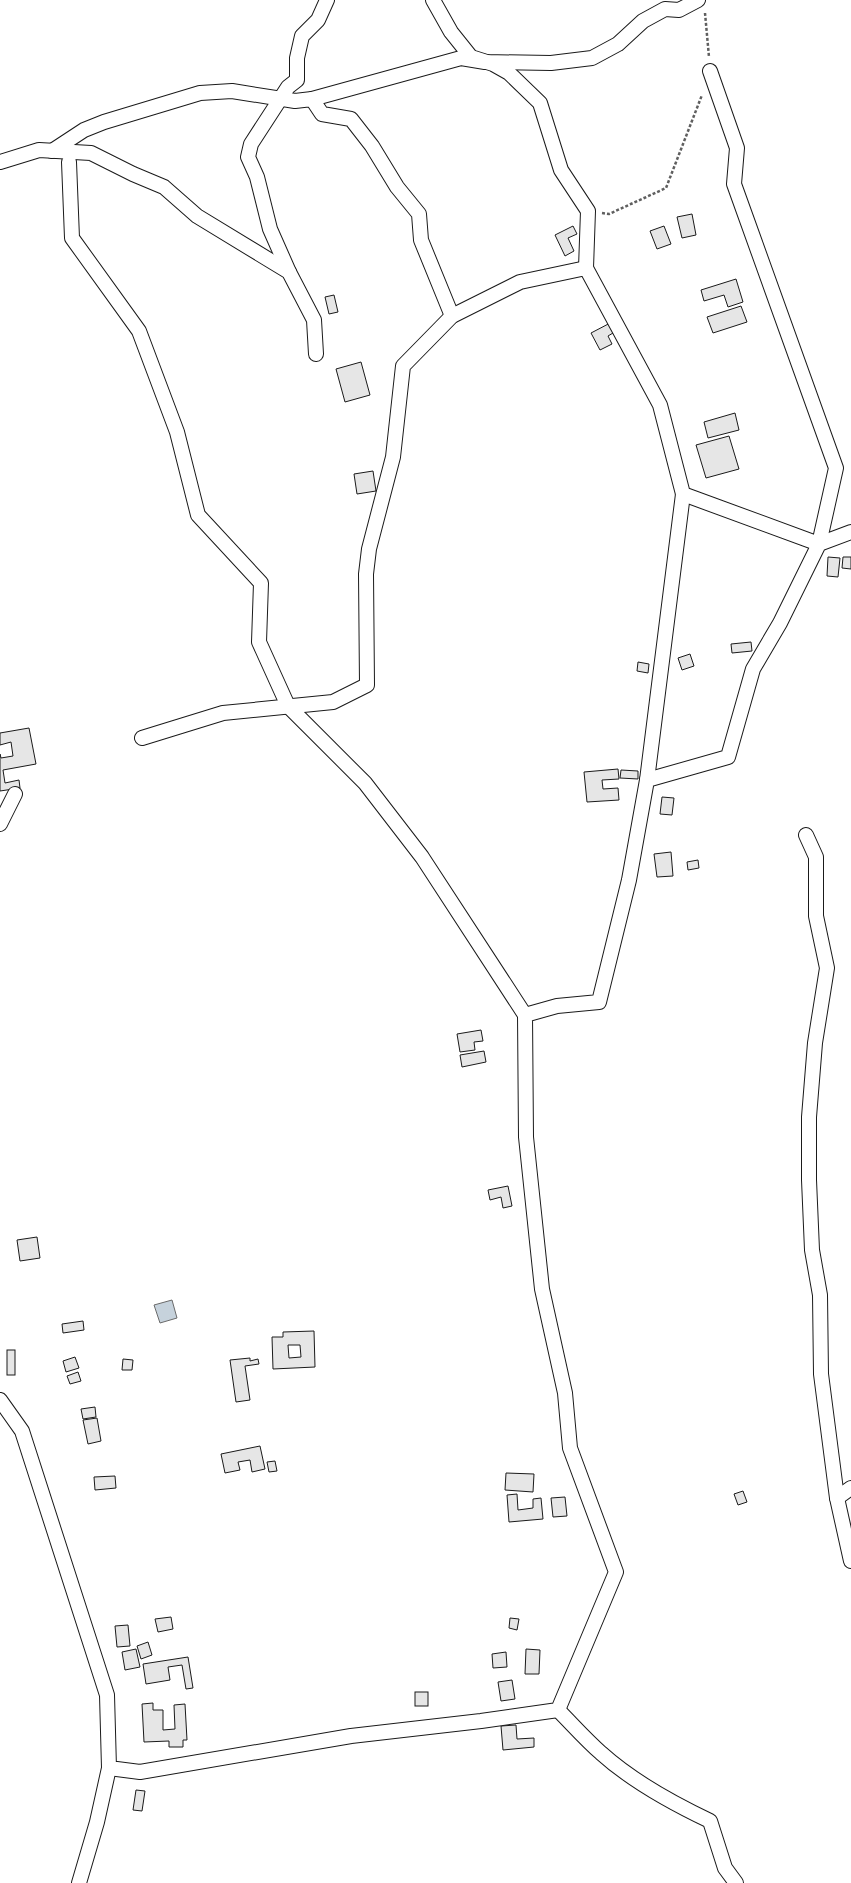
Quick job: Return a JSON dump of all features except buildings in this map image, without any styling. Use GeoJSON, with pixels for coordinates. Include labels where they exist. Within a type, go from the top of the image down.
{"type":"FeatureCollection","features":[{"type":"Feature","properties":{"kind":"street"},"geometry":{"type":"LineString","coordinates":[[316,354],[314,320],[288,272],[270,229],[257,178],[248,157],[251,144],[282,99],[288,87],[297,80],[297,58],[302,36],[318,20],[327,0]]}},
{"type":"Feature","properties":{"kind":"street"},"geometry":{"type":"LineString","coordinates":[[433,0],[451,32],[470,57],[509,73],[540,103],[561,170],[588,211],[586,268],[660,405],[683,494],[647,780],[629,880],[599,1002],[557,1006],[525,1015]]}},
{"type":"Feature","properties":{"kind":"street"},"geometry":{"type":"LineString","coordinates":[[52,151],[84,130],[104,122],[200,94],[232,91],[295,102],[312,99],[461,58],[485,62],[551,63],[592,58],[618,44],[643,20],[665,9],[679,10],[701,4]]}},
{"type":"Feature","properties":{"kind":"street"},"geometry":{"type":"LineString","coordinates":[[647,780],[728,757],[753,669],[780,623],[819,544],[836,468],[734,184],[737,148],[710,71]]}},
{"type":"Feature","properties":{"kind":"street"},"geometry":{"type":"LineString","coordinates":[[312,99],[322,114],[351,119],[372,146],[396,187],[419,214],[421,240],[452,316]]}},
{"type":"Feature","properties":{"kind":"street"},"geometry":{"type":"LineString","coordinates":[[0,162],[39,150],[91,153],[133,174],[164,187],[197,216],[288,272]]}},
{"type":"Feature","properties":{"kind":"street"},"geometry":{"type":"LineString","coordinates":[[69,162],[72,238],[139,331],[177,432],[198,515],[261,583],[259,642],[288,706],[365,783],[422,857],[525,1015],[526,1137],[542,1289],[565,1392],[570,1448],[616,1572],[558,1710]]}},
{"type":"Feature","properties":{"kind":"street"},"geometry":{"type":"LineString","coordinates":[[142,738],[223,713],[333,702],[367,684],[366,574],[369,549],[393,457],[403,366],[452,316],[520,282],[586,268]]}},
{"type":"Feature","properties":{"kind":"street"},"geometry":{"type":"LineString","coordinates":[[683,494],[819,544],[851,532]]}},
{"type":"Feature","properties":{"kind":"street"},"geometry":{"type":"LineString","coordinates":[[0,824],[16,794]]}},
{"type":"Feature","properties":{"kind":"street"},"geometry":{"type":"LineString","coordinates":[[806,834],[816,857],[816,916],[827,968],[815,1043],[809,1117],[808,1180],[812,1250],[820,1296],[820,1374],[838,1498],[851,1561]]}},
{"type":"Feature","properties":{"kind":"street"},"geometry":{"type":"LineString","coordinates":[[0,1400],[22,1431],[107,1695],[108,1768],[97,1822],[79,1883]]}},
{"type":"Feature","properties":{"kind":"street"},"geometry":{"type":"LineString","coordinates":[[838,1498],[851,1488]]}},
{"type":"Feature","properties":{"kind":"street"},"geometry":{"type":"LineString","coordinates":[[108,1768],[140,1772],[351,1736],[481,1721],[558,1710]]}},
{"type":"Feature","properties":{"kind":"street"},"geometry":{"type":"LineString","coordinates":[[558,1710],[602,1754],[640,1783],[676,1805],[710,1821],[725,1868],[736,1883]]}},
{"type":"Feature","properties":{"kind":"path"},"geometry":{"type":"LineString","coordinates":[[701,4],[710,71]]}},
{"type":"Feature","properties":{"kind":"path"},"geometry":{"type":"LineString","coordinates":[[588,211],[609,214],[666,188],[702,94]]}},
{"type":"Feature","properties":{"kind":"shaded area"},"geometry":{"type":"Polygon","coordinates":[[[172,1300],[177,1318],[160,1323],[154,1305],[172,1300]]]}}]}
